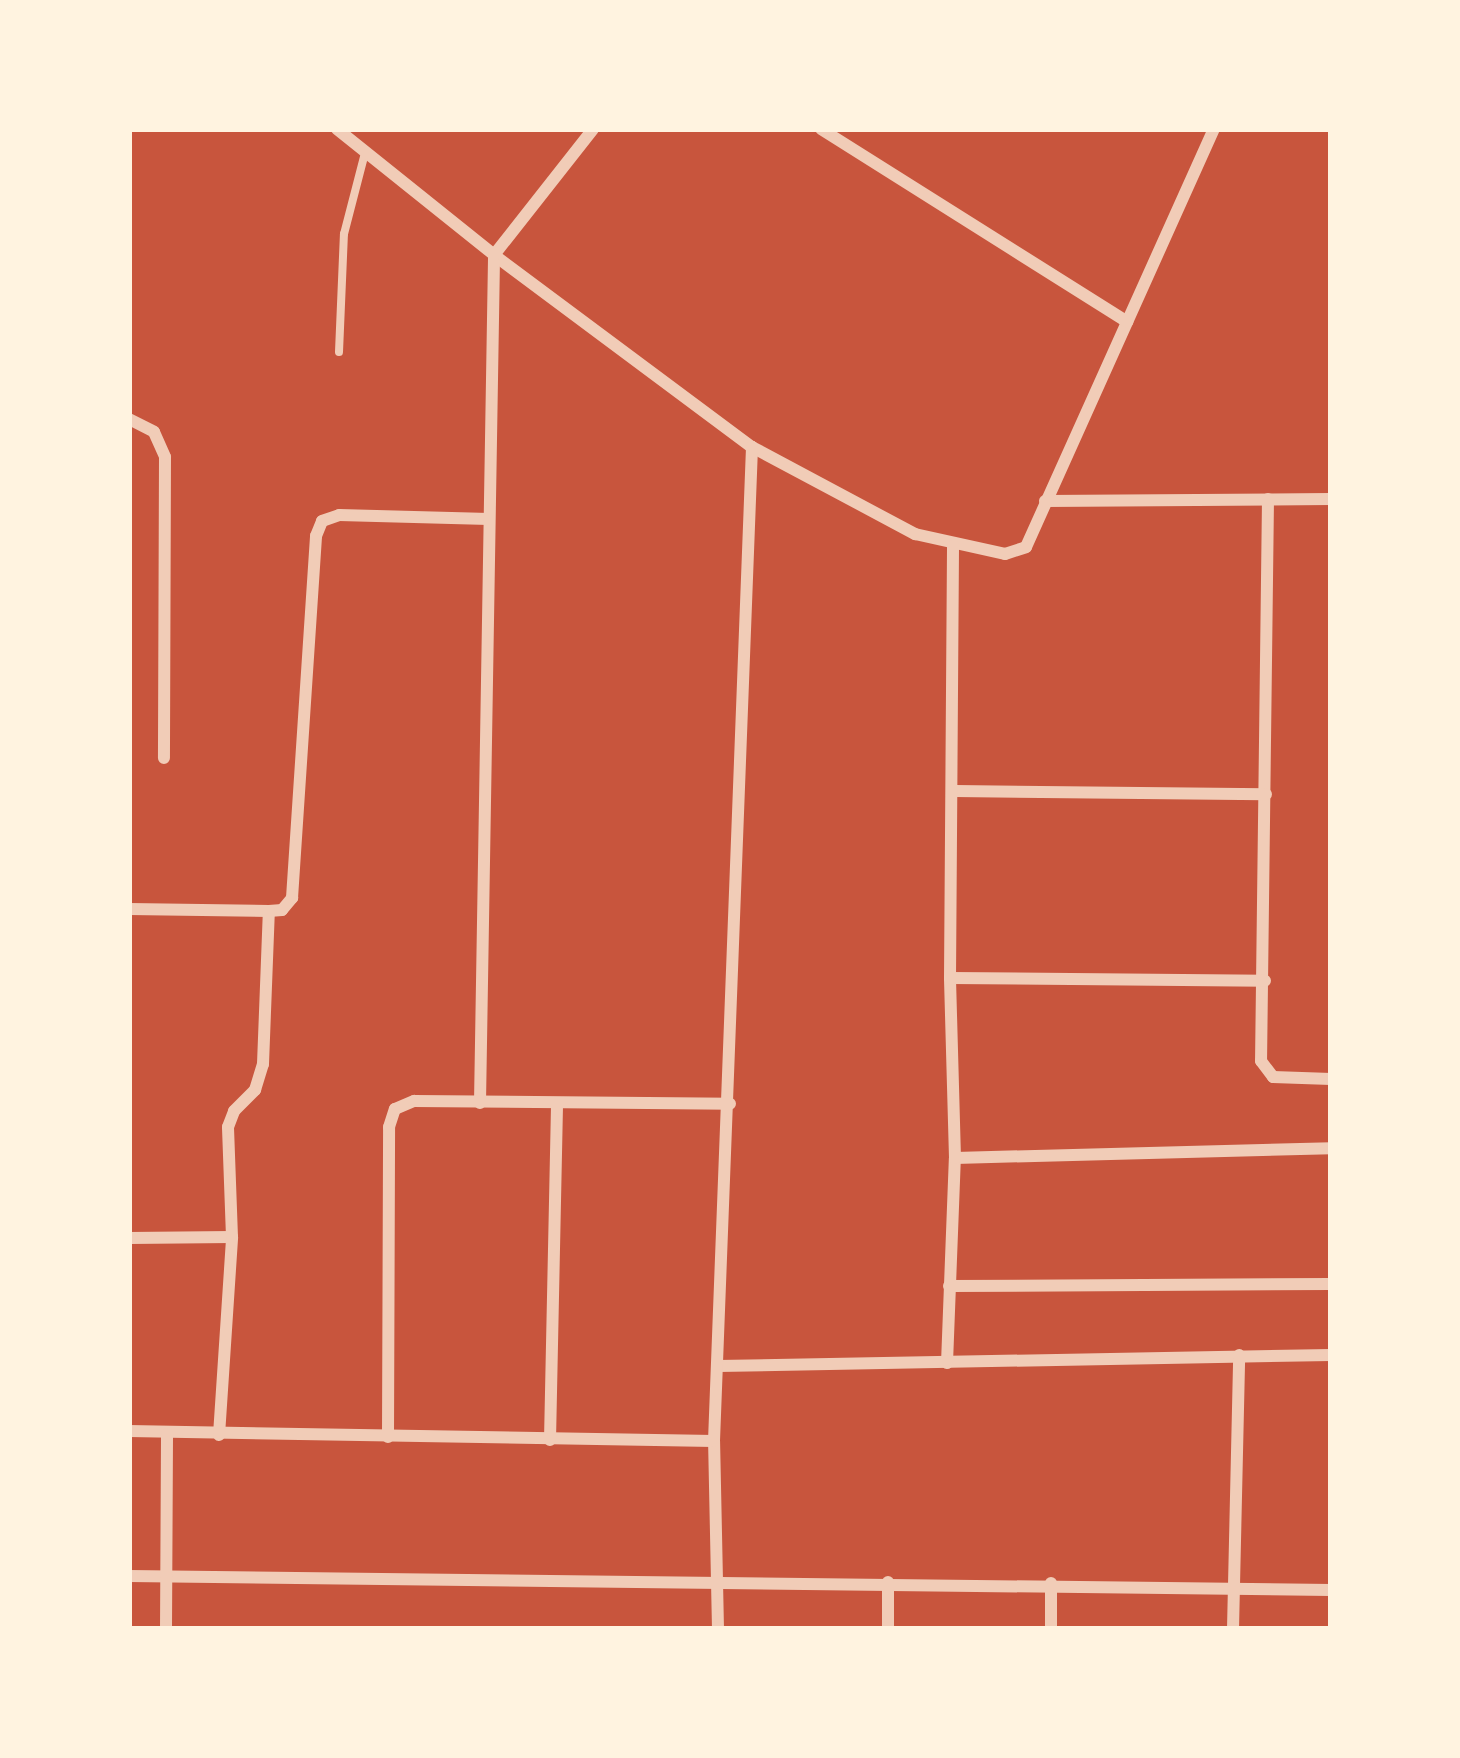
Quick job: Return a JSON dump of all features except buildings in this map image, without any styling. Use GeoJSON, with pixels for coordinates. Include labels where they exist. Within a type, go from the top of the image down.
{"type":"FeatureCollection","features":[{"type":"Feature","properties":{"kind":"street"},"geometry":{"type":"LineString","coordinates":[[337,129],[494,256],[752,447],[915,534],[990,554],[1026,547],[1214,129]]}},
{"type":"Feature","properties":{"kind":"street"},"geometry":{"type":"LineString","coordinates":[[479,1103],[494,256],[593,129]]}},
{"type":"Feature","properties":{"kind":"street"},"geometry":{"type":"LineString","coordinates":[[820,129],[1127,322]]}},
{"type":"Feature","properties":{"kind":"street"},"geometry":{"type":"LineString","coordinates":[[129,419],[154,432],[165,457],[164,758]]}},
{"type":"Feature","properties":{"kind":"street"},"geometry":{"type":"LineString","coordinates":[[718,1629],[714,1441],[752,447]]}},
{"type":"Feature","properties":{"kind":"street"},"geometry":{"type":"LineString","coordinates":[[1268,499],[1265,981],[1260,1049],[1264,1069],[1288,1080],[1331,1078]]}},
{"type":"Feature","properties":{"kind":"street"},"geometry":{"type":"LineString","coordinates":[[1045,501],[1331,499]]}},
{"type":"Feature","properties":{"kind":"street"},"geometry":{"type":"LineString","coordinates":[[129,909],[268,911],[282,910],[292,898],[319,526],[339,515],[489,519]]}},
{"type":"Feature","properties":{"kind":"street"},"geometry":{"type":"LineString","coordinates":[[946,1364],[955,1158],[950,978],[955,791],[953,545]]}},
{"type":"Feature","properties":{"kind":"street"},"geometry":{"type":"LineString","coordinates":[[955,791],[1266,794]]}},
{"type":"Feature","properties":{"kind":"street"},"geometry":{"type":"LineString","coordinates":[[219,1435],[232,1237],[227,1127],[234,1111],[255,1090],[263,1064],[268,911]]}},
{"type":"Feature","properties":{"kind":"street"},"geometry":{"type":"LineString","coordinates":[[950,978],[1265,981]]}},
{"type":"Feature","properties":{"kind":"street"},"geometry":{"type":"LineString","coordinates":[[388,1437],[389,1126],[394,1109],[414,1101],[730,1105]]}},
{"type":"Feature","properties":{"kind":"street"},"geometry":{"type":"LineString","coordinates":[[550,1440],[557,1105]]}},
{"type":"Feature","properties":{"kind":"street"},"geometry":{"type":"LineString","coordinates":[[955,1158],[1331,1148]]}},
{"type":"Feature","properties":{"kind":"street"},"geometry":{"type":"LineString","coordinates":[[129,1238],[232,1237]]}},
{"type":"Feature","properties":{"kind":"street"},"geometry":{"type":"LineString","coordinates":[[949,1286],[1331,1284]]}},
{"type":"Feature","properties":{"kind":"street"},"geometry":{"type":"LineString","coordinates":[[1233,1629],[1239,1355]]}},
{"type":"Feature","properties":{"kind":"street"},"geometry":{"type":"LineString","coordinates":[[718,1366],[1331,1355]]}},
{"type":"Feature","properties":{"kind":"street"},"geometry":{"type":"LineString","coordinates":[[129,1431],[714,1441]]}},
{"type":"Feature","properties":{"kind":"street"},"geometry":{"type":"LineString","coordinates":[[166,1629],[167,1434]]}},
{"type":"Feature","properties":{"kind":"street"},"geometry":{"type":"LineString","coordinates":[[129,1576],[1331,1587]]}},
{"type":"Feature","properties":{"kind":"street"},"geometry":{"type":"LineString","coordinates":[[888,1582],[888,1629]]}},
{"type":"Feature","properties":{"kind":"street"},"geometry":{"type":"LineString","coordinates":[[1051,1583],[1052,1629]]}},
{"type":"Feature","properties":{"kind":"lane"},"geometry":{"type":"LineString","coordinates":[[339,352],[344,234],[365,152]]}}]}
